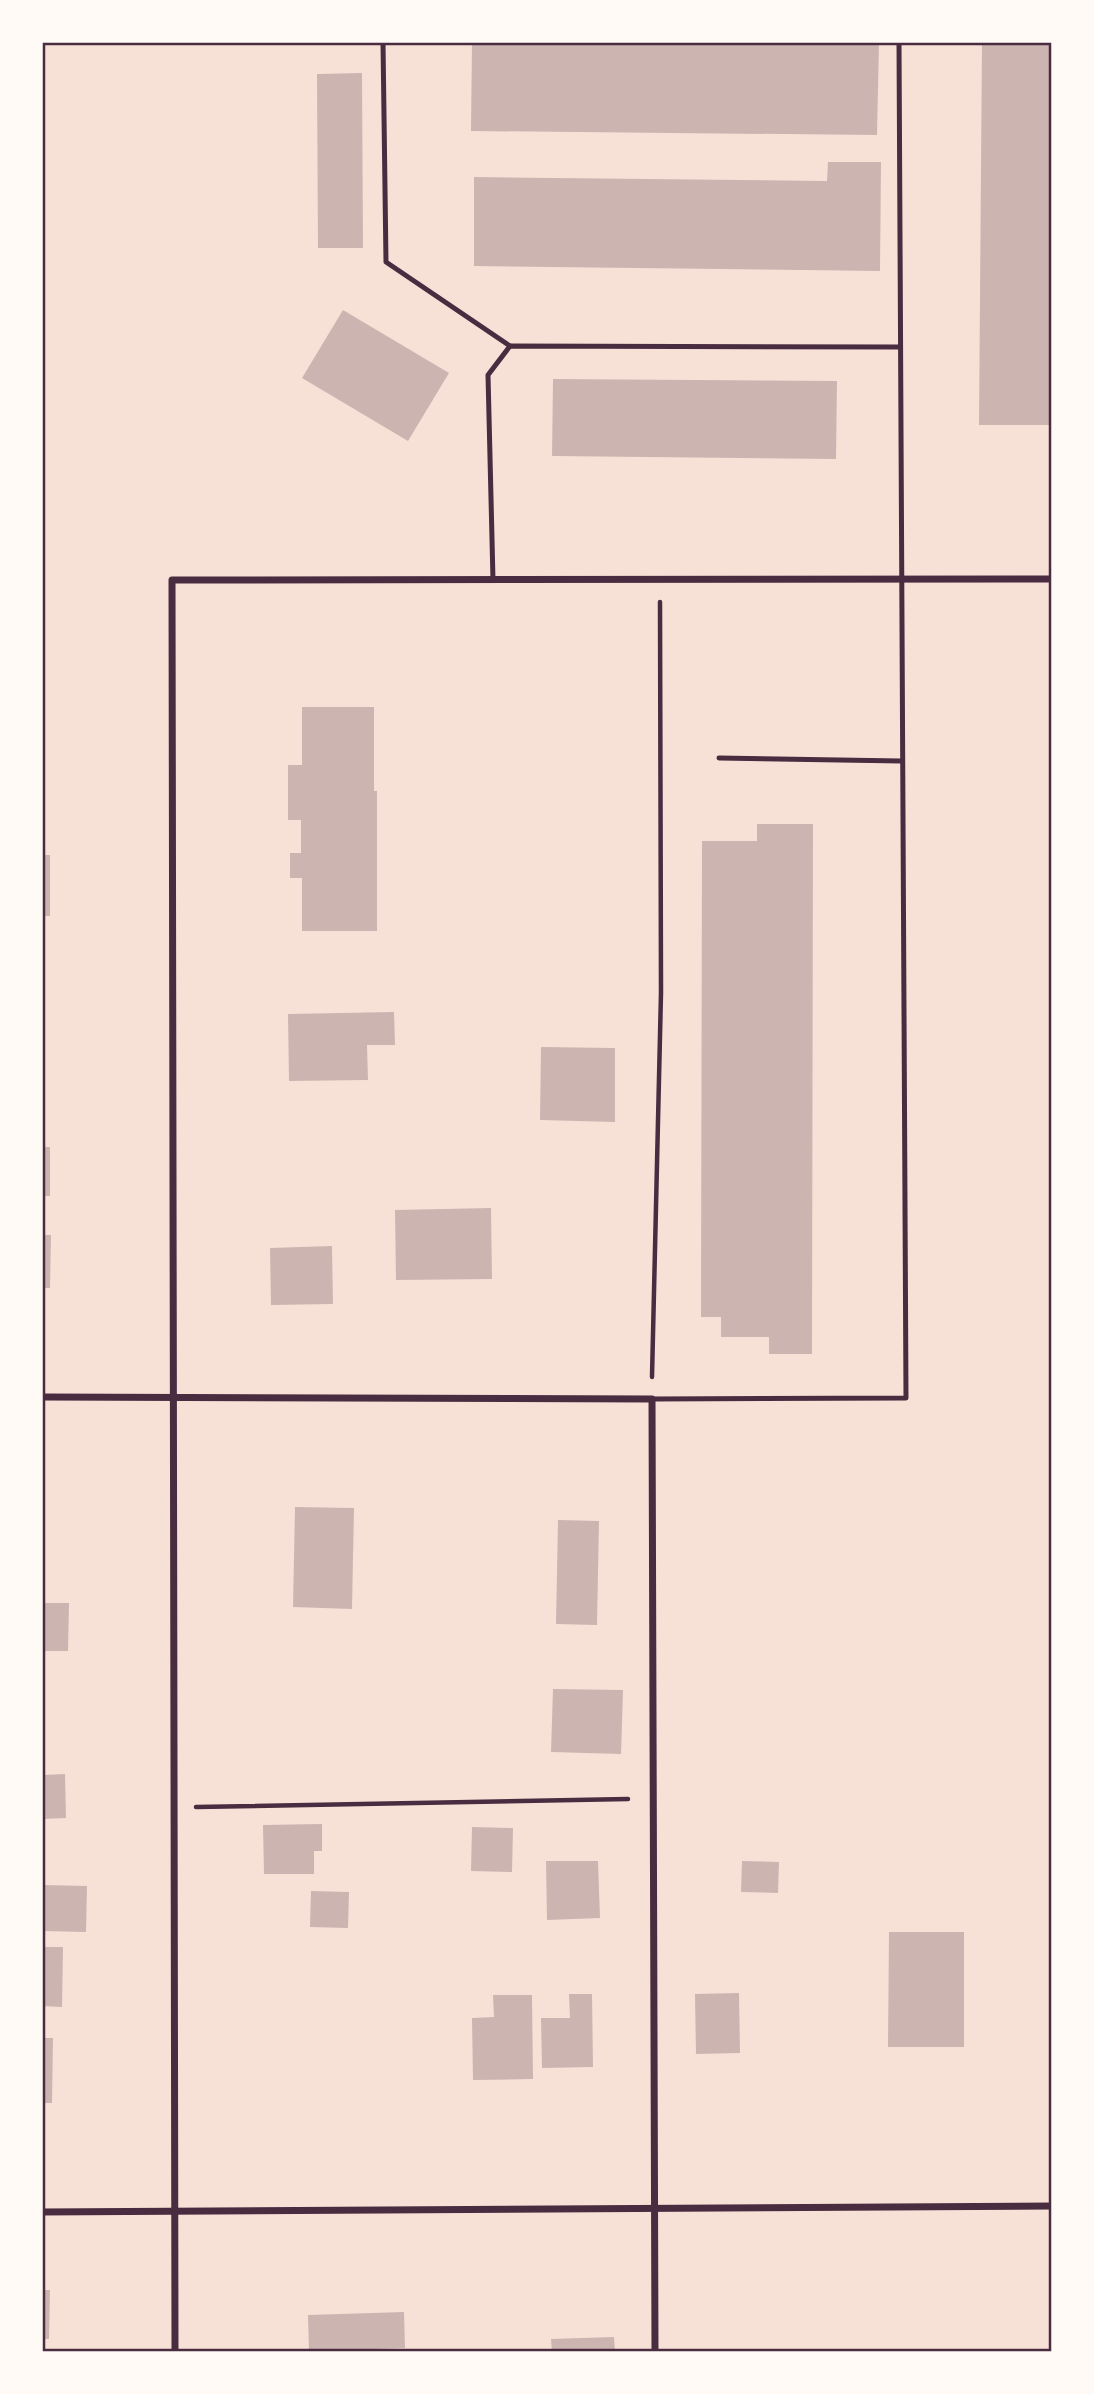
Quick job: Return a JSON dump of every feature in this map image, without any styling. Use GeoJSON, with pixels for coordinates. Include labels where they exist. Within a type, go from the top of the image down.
{"type":"FeatureCollection","features":[{"type":"Feature","properties":{"kind":"street"},"geometry":{"type":"LineString","coordinates":[[175,2352],[172,580],[1052,579]]}},
{"type":"Feature","properties":{"kind":"street"},"geometry":{"type":"LineString","coordinates":[[42,1397],[652,1399],[655,2352]]}},
{"type":"Feature","properties":{"kind":"street"},"geometry":{"type":"LineString","coordinates":[[42,2212],[1052,2206]]}},
{"type":"Feature","properties":{"kind":"lane"},"geometry":{"type":"LineString","coordinates":[[383,42],[386,262],[510,346],[899,347]]}},
{"type":"Feature","properties":{"kind":"lane"},"geometry":{"type":"LineString","coordinates":[[652,1399],[906,1398],[898,42]]}},
{"type":"Feature","properties":{"kind":"lane"},"geometry":{"type":"LineString","coordinates":[[493,580],[488,375],[510,346]]}},
{"type":"Feature","properties":{"kind":"lane"},"geometry":{"type":"LineString","coordinates":[[719,758],[901,761]]}},
{"type":"Feature","properties":{"kind":"path"},"geometry":{"type":"LineString","coordinates":[[652,1399],[661,993],[660,580]]}},
{"type":"Feature","properties":{"kind":"path"},"geometry":{"type":"LineString","coordinates":[[174,1807],[653,1798]]}},
{"type":"Feature","properties":{"kind":"building"},"geometry":{"type":"Polygon","coordinates":[[[472,42],[825,45],[825,42],[879,42],[877,135],[471,131],[472,42]]]}},
{"type":"Feature","properties":{"kind":"building"},"geometry":{"type":"Polygon","coordinates":[[[982,42],[1052,42],[1050,425],[979,425],[982,42]]]}},
{"type":"Feature","properties":{"kind":"building"},"geometry":{"type":"Polygon","coordinates":[[[362,73],[363,248],[318,248],[317,74],[362,73]]]}},
{"type":"Feature","properties":{"kind":"building"},"geometry":{"type":"Polygon","coordinates":[[[828,162],[881,162],[880,271],[474,266],[474,177],[827,181],[828,162]]]}},
{"type":"Feature","properties":{"kind":"building"},"geometry":{"type":"Polygon","coordinates":[[[343,310],[449,373],[408,441],[302,378],[343,310]]]}},
{"type":"Feature","properties":{"kind":"building"},"geometry":{"type":"Polygon","coordinates":[[[553,379],[837,381],[836,459],[552,456],[553,379]]]}},
{"type":"Feature","properties":{"kind":"building"},"geometry":{"type":"Polygon","coordinates":[[[302,707],[374,707],[377,931],[302,931],[302,878],[290,878],[290,853],[301,853],[301,820],[288,820],[288,765],[302,765],[302,707]]]}},
{"type":"Feature","properties":{"kind":"building"},"geometry":{"type":"Polygon","coordinates":[[[757,824],[813,824],[812,1354],[769,1354],[769,1337],[721,1337],[721,1317],[701,1317],[702,841],[757,841],[757,824]]]}},
{"type":"Feature","properties":{"kind":"building"},"geometry":{"type":"Polygon","coordinates":[[[42,855],[50,855],[50,916],[42,916],[42,855]]]}},
{"type":"Feature","properties":{"kind":"building"},"geometry":{"type":"Polygon","coordinates":[[[394,1012],[395,1045],[367,1045],[368,1080],[289,1081],[288,1014],[394,1012]]]}},
{"type":"Feature","properties":{"kind":"building"},"geometry":{"type":"Polygon","coordinates":[[[541,1047],[615,1048],[615,1122],[540,1120],[541,1047]]]}},
{"type":"Feature","properties":{"kind":"building"},"geometry":{"type":"Polygon","coordinates":[[[42,1147],[50,1147],[50,1196],[42,1196],[42,1147]]]}},
{"type":"Feature","properties":{"kind":"building"},"geometry":{"type":"Polygon","coordinates":[[[491,1208],[492,1279],[396,1280],[395,1210],[491,1208]]]}},
{"type":"Feature","properties":{"kind":"building"},"geometry":{"type":"Polygon","coordinates":[[[42,1235],[51,1235],[50,1288],[42,1288],[42,1235]]]}},
{"type":"Feature","properties":{"kind":"building"},"geometry":{"type":"Polygon","coordinates":[[[332,1246],[333,1304],[271,1305],[270,1248],[332,1246]]]}},
{"type":"Feature","properties":{"kind":"building"},"geometry":{"type":"Polygon","coordinates":[[[295,1507],[354,1508],[352,1609],[293,1607],[295,1507]]]}},
{"type":"Feature","properties":{"kind":"building"},"geometry":{"type":"Polygon","coordinates":[[[558,1520],[599,1521],[597,1625],[556,1624],[558,1520]]]}},
{"type":"Feature","properties":{"kind":"building"},"geometry":{"type":"Polygon","coordinates":[[[42,1603],[69,1603],[68,1651],[42,1651],[42,1603]]]}},
{"type":"Feature","properties":{"kind":"building"},"geometry":{"type":"Polygon","coordinates":[[[553,1689],[623,1690],[621,1754],[551,1752],[553,1689]]]}},
{"type":"Feature","properties":{"kind":"building"},"geometry":{"type":"Polygon","coordinates":[[[65,1774],[66,1818],[42,1819],[42,1775],[65,1774]]]}},
{"type":"Feature","properties":{"kind":"building"},"geometry":{"type":"Polygon","coordinates":[[[322,1824],[322,1851],[314,1851],[314,1874],[264,1874],[263,1825],[322,1824]]]}},
{"type":"Feature","properties":{"kind":"building"},"geometry":{"type":"Polygon","coordinates":[[[472,1827],[513,1828],[512,1872],[471,1871],[472,1827]]]}},
{"type":"Feature","properties":{"kind":"building"},"geometry":{"type":"Polygon","coordinates":[[[546,1861],[598,1861],[600,1918],[547,1920],[546,1861]]]}},
{"type":"Feature","properties":{"kind":"building"},"geometry":{"type":"Polygon","coordinates":[[[742,1861],[779,1862],[778,1893],[741,1892],[742,1861]]]}},
{"type":"Feature","properties":{"kind":"building"},"geometry":{"type":"Polygon","coordinates":[[[42,1885],[87,1886],[86,1932],[42,1931],[42,1885]]]}},
{"type":"Feature","properties":{"kind":"building"},"geometry":{"type":"Polygon","coordinates":[[[311,1891],[349,1892],[348,1928],[310,1927],[311,1891]]]}},
{"type":"Feature","properties":{"kind":"building"},"geometry":{"type":"Polygon","coordinates":[[[889,1932],[964,1932],[964,2047],[888,2047],[889,1932]]]}},
{"type":"Feature","properties":{"kind":"building"},"geometry":{"type":"Polygon","coordinates":[[[42,1947],[63,1947],[62,2007],[42,2006],[42,1947]]]}},
{"type":"Feature","properties":{"kind":"building"},"geometry":{"type":"Polygon","coordinates":[[[739,1993],[740,2053],[696,2054],[695,1994],[739,1993]]]}},
{"type":"Feature","properties":{"kind":"building"},"geometry":{"type":"Polygon","coordinates":[[[569,1994],[592,1994],[593,2067],[542,2068],[541,2018],[570,2018],[569,1994]]]}},
{"type":"Feature","properties":{"kind":"building"},"geometry":{"type":"Polygon","coordinates":[[[493,1995],[532,1995],[533,2079],[473,2080],[472,2018],[494,2017],[493,1995]]]}},
{"type":"Feature","properties":{"kind":"building"},"geometry":{"type":"Polygon","coordinates":[[[42,2038],[53,2038],[52,2103],[42,2103],[42,2038]]]}},
{"type":"Feature","properties":{"kind":"building"},"geometry":{"type":"Polygon","coordinates":[[[42,2290],[50,2290],[49,2339],[42,2339],[42,2290]]]}},
{"type":"Feature","properties":{"kind":"building"},"geometry":{"type":"Polygon","coordinates":[[[404,2312],[405,2348],[309,2351],[308,2315],[404,2312]]]}},
{"type":"Feature","properties":{"kind":"building"},"geometry":{"type":"Polygon","coordinates":[[[614,2337],[615,2352],[552,2352],[551,2339],[614,2337]]]}}]}
